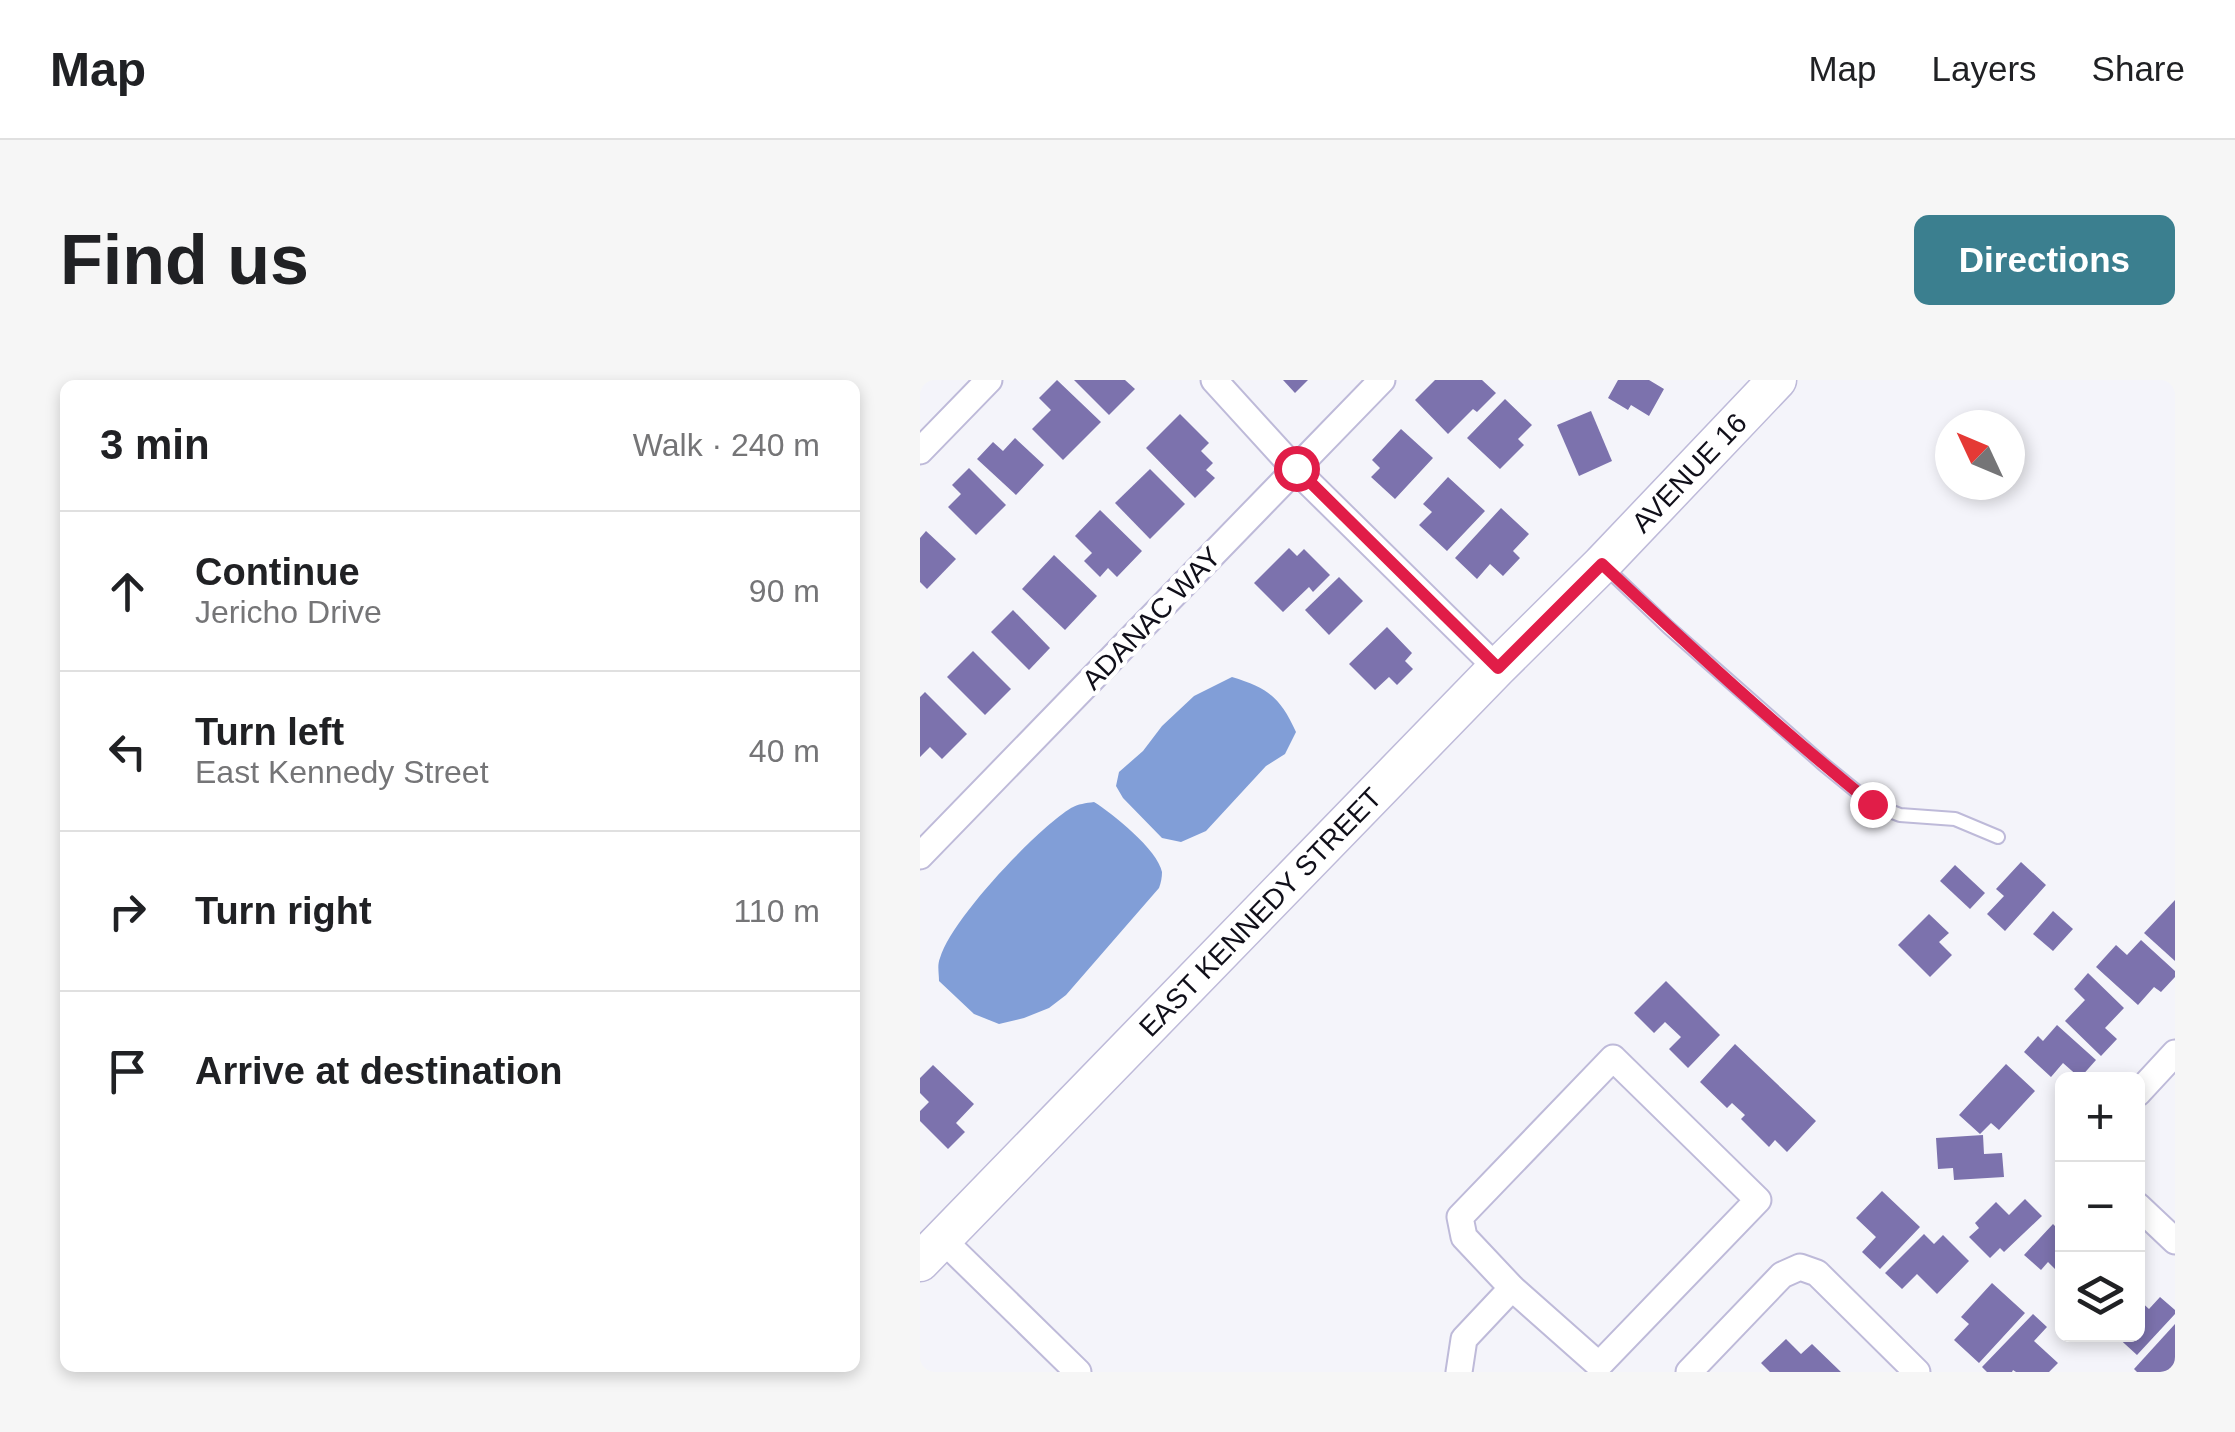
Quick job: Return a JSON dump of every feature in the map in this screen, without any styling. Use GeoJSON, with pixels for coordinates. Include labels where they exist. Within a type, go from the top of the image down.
{"type":"FeatureCollection","features":[{"type":"Feature","properties":{"kind":"street"},"geometry":{"type":"LineString","coordinates":[[920,451],[989,380]]}},
{"type":"Feature","properties":{"kind":"street"},"geometry":{"type":"LineString","coordinates":[[1214,380],[1296,468],[1498,668]]}},
{"type":"Feature","properties":{"kind":"street","name":"ADANAC WAY"},"geometry":{"type":"LineString","coordinates":[[920,856],[1382,380]]}},
{"type":"Feature","properties":{"kind":"street","name":"AVENUE 16"},"geometry":{"type":"LineString","coordinates":[[1602,564],[1777,380]]}},
{"type":"Feature","properties":{"kind":"street","name":"EAST KENNEDY STREET"},"geometry":{"type":"LineString","coordinates":[[931,1251],[1602,564]]}},
{"type":"Feature","properties":{"kind":"street"},"geometry":{"type":"LineString","coordinates":[[2145,1085],[2175,1053]]}},
{"type":"Feature","properties":{"kind":"street"},"geometry":{"type":"LineString","coordinates":[[1614,1058],[1758,1200],[1598,1365],[1512,1288],[1464,1238],[1460,1217],[1614,1058]]}},
{"type":"Feature","properties":{"kind":"street"},"geometry":{"type":"LineString","coordinates":[[2145,1213],[2175,1241]]}},
{"type":"Feature","properties":{"kind":"street"},"geometry":{"type":"LineString","coordinates":[[931,1251],[1078,1372]]}},
{"type":"Feature","properties":{"kind":"street"},"geometry":{"type":"LineString","coordinates":[[1689,1372],[1782,1274],[1800,1267],[1817,1273],[1916,1372]]}},
{"type":"Feature","properties":{"kind":"street"},"geometry":{"type":"LineString","coordinates":[[1459,1372],[1464,1339],[1512,1288]]}},
{"type":"Feature","properties":{"kind":"lane"},"geometry":{"type":"LineString","coordinates":[[1602,564],[1808,752],[1872,804],[1900,816],[1956,820],[1998,836]]}},
{"type":"Feature","properties":{"kind":"water"},"geometry":{"type":"Polygon","coordinates":[[[1232,677],[1272,696],[1296,732],[1285,754],[1266,766],[1206,831],[1181,842],[1162,838],[1123,798],[1116,786],[1119,772],[1194,696],[1232,677]]]}},
{"type":"Feature","properties":{"kind":"water"},"geometry":{"type":"Polygon","coordinates":[[[1094,802],[1152,853],[1162,872],[1159,888],[1066,995],[1049,1008],[999,1024],[974,1014],[939,981],[939,961],[948,941],[977,899],[1037,835],[1071,808],[1094,802]]]}},
{"type":"Feature","properties":{"kind":"building"},"geometry":{"type":"Polygon","coordinates":[[[1057,380],[1101,422],[1063,460],[1032,429],[1051,410],[1039,398],[1057,380]]]}},
{"type":"Feature","properties":{"kind":"building"},"geometry":{"type":"Polygon","coordinates":[[[1074,380],[1125,380],[1135,389],[1109,415],[1074,380]]]}},
{"type":"Feature","properties":{"kind":"building"},"geometry":{"type":"Polygon","coordinates":[[[1283,380],[1308,380],[1295,393],[1283,380]]]}},
{"type":"Feature","properties":{"kind":"building"},"geometry":{"type":"Polygon","coordinates":[[[1435,380],[1482,380],[1496,393],[1448,434],[1415,400],[1435,380]]]}},
{"type":"Feature","properties":{"kind":"building"},"geometry":{"type":"Polygon","coordinates":[[[1618,380],[1649,380],[1664,389],[1649,416],[1608,398],[1618,380]]]}},
{"type":"Feature","properties":{"kind":"building"},"geometry":{"type":"Polygon","coordinates":[[[1505,399],[1532,425],[1518,439],[1524,445],[1500,469],[1467,438],[1505,399]]]}},
{"type":"Feature","properties":{"kind":"building"},"geometry":{"type":"Polygon","coordinates":[[[1591,411],[1612,461],[1579,476],[1557,425],[1591,411]]]}},
{"type":"Feature","properties":{"kind":"building"},"geometry":{"type":"Polygon","coordinates":[[[1180,414],[1209,443],[1201,451],[1213,463],[1206,470],[1215,478],[1195,498],[1146,448],[1180,414]]]}},
{"type":"Feature","properties":{"kind":"building"},"geometry":{"type":"Polygon","coordinates":[[[1401,429],[1433,458],[1395,499],[1371,477],[1380,468],[1372,460],[1401,429]]]}},
{"type":"Feature","properties":{"kind":"building"},"geometry":{"type":"Polygon","coordinates":[[[1015,438],[1044,465],[1016,495],[977,459],[993,442],[1003,451],[1015,438]]]}},
{"type":"Feature","properties":{"kind":"building"},"geometry":{"type":"Polygon","coordinates":[[[969,468],[1006,505],[976,535],[948,507],[961,494],[952,485],[969,468]]]}},
{"type":"Feature","properties":{"kind":"building"},"geometry":{"type":"Polygon","coordinates":[[[1150,469],[1185,504],[1150,539],[1115,503],[1150,469]]]}},
{"type":"Feature","properties":{"kind":"building"},"geometry":{"type":"Polygon","coordinates":[[[1448,477],[1485,511],[1447,551],[1419,525],[1432,512],[1423,504],[1448,477]]]}},
{"type":"Feature","properties":{"kind":"building"},"geometry":{"type":"Polygon","coordinates":[[[1501,508],[1529,534],[1513,551],[1520,558],[1503,576],[1490,564],[1477,579],[1455,558],[1501,508]]]}},
{"type":"Feature","properties":{"kind":"building"},"geometry":{"type":"Polygon","coordinates":[[[1100,510],[1142,551],[1117,577],[1108,568],[1100,577],[1084,561],[1092,553],[1075,536],[1100,510]]]}},
{"type":"Feature","properties":{"kind":"building"},"geometry":{"type":"Polygon","coordinates":[[[926,531],[956,559],[927,589],[920,582],[920,538],[926,531]]]}},
{"type":"Feature","properties":{"kind":"building"},"geometry":{"type":"Polygon","coordinates":[[[1289,548],[1297,556],[1304,549],[1330,575],[1313,592],[1309,587],[1283,612],[1254,583],[1289,548]]]}},
{"type":"Feature","properties":{"kind":"building"},"geometry":{"type":"Polygon","coordinates":[[[1054,555],[1097,596],[1065,630],[1022,589],[1054,555]]]}},
{"type":"Feature","properties":{"kind":"building"},"geometry":{"type":"Polygon","coordinates":[[[1339,577],[1363,601],[1329,635],[1305,610],[1339,577]]]}},
{"type":"Feature","properties":{"kind":"building"},"geometry":{"type":"Polygon","coordinates":[[[1013,610],[1050,648],[1029,670],[991,632],[1013,610]]]}},
{"type":"Feature","properties":{"kind":"building"},"geometry":{"type":"Polygon","coordinates":[[[1387,627],[1412,653],[1405,661],[1413,669],[1397,685],[1389,677],[1375,690],[1349,664],[1387,627]]]}},
{"type":"Feature","properties":{"kind":"building"},"geometry":{"type":"Polygon","coordinates":[[[973,651],[1011,689],[985,715],[947,677],[973,651]]]}},
{"type":"Feature","properties":{"kind":"building"},"geometry":{"type":"Polygon","coordinates":[[[925,692],[967,734],[942,759],[930,747],[920,757],[920,697],[925,692]]]}},
{"type":"Feature","properties":{"kind":"building"},"geometry":{"type":"Polygon","coordinates":[[[2021,862],[2046,885],[2005,931],[1987,914],[2004,896],[1996,889],[2021,862]]]}},
{"type":"Feature","properties":{"kind":"building"},"geometry":{"type":"Polygon","coordinates":[[[1955,865],[1985,893],[1970,909],[1940,881],[1955,865]]]}},
{"type":"Feature","properties":{"kind":"building"},"geometry":{"type":"Polygon","coordinates":[[[2175,900],[2175,961],[2144,933],[2175,900]]]}},
{"type":"Feature","properties":{"kind":"building"},"geometry":{"type":"Polygon","coordinates":[[[2053,911],[2073,929],[2053,951],[2033,934],[2053,911]]]}},
{"type":"Feature","properties":{"kind":"building"},"geometry":{"type":"Polygon","coordinates":[[[1929,914],[1949,933],[1939,942],[1952,955],[1930,977],[1898,945],[1929,914]]]}},
{"type":"Feature","properties":{"kind":"building"},"geometry":{"type":"Polygon","coordinates":[[[2141,940],[2175,971],[2175,977],[2161,992],[2154,987],[2138,1005],[2096,967],[2116,945],[2127,955],[2141,940]]]}},
{"type":"Feature","properties":{"kind":"building"},"geometry":{"type":"Polygon","coordinates":[[[2088,973],[2124,1008],[2105,1028],[2117,1039],[2101,1056],[2065,1021],[2085,1000],[2074,989],[2088,973]]]}},
{"type":"Feature","properties":{"kind":"building"},"geometry":{"type":"Polygon","coordinates":[[[1666,981],[1720,1035],[1688,1068],[1669,1049],[1681,1037],[1665,1022],[1654,1033],[1634,1013],[1666,981]]]}},
{"type":"Feature","properties":{"kind":"building"},"geometry":{"type":"Polygon","coordinates":[[[2057,1025],[2096,1060],[2085,1072],[2073,1072],[2063,1063],[2051,1077],[2024,1052],[2038,1036],[2043,1041],[2057,1025]]]}},
{"type":"Feature","properties":{"kind":"building"},"geometry":{"type":"Polygon","coordinates":[[[1735,1044],[1816,1121],[1787,1152],[1775,1140],[1769,1147],[1741,1119],[1745,1115],[1732,1103],[1727,1108],[1700,1082],[1735,1044]]]}},
{"type":"Feature","properties":{"kind":"building"},"geometry":{"type":"Polygon","coordinates":[[[2006,1064],[2035,1091],[1999,1130],[1991,1123],[1980,1134],[1959,1115],[2006,1064]]]}},
{"type":"Feature","properties":{"kind":"building"},"geometry":{"type":"Polygon","coordinates":[[[933,1065],[974,1104],[956,1123],[965,1132],[948,1149],[920,1121],[920,1111],[929,1102],[920,1093],[920,1078],[933,1065]]]}},
{"type":"Feature","properties":{"kind":"building"},"geometry":{"type":"Polygon","coordinates":[[[1983,1135],[1984,1154],[2002,1153],[2004,1177],[1954,1180],[1953,1168],[1938,1169],[1936,1138],[1983,1135]]]}},
{"type":"Feature","properties":{"kind":"building"},"geometry":{"type":"Polygon","coordinates":[[[1882,1191],[1920,1227],[1880,1269],[1862,1252],[1876,1237],[1856,1218],[1882,1191]]]}},
{"type":"Feature","properties":{"kind":"building"},"geometry":{"type":"Polygon","coordinates":[[[2025,1199],[2042,1216],[2004,1252],[2000,1248],[1990,1258],[1969,1237],[1979,1228],[1975,1223],[1996,1202],[2009,1215],[2025,1199]]]}},
{"type":"Feature","properties":{"kind":"building"},"geometry":{"type":"Polygon","coordinates":[[[2055,1226],[2055,1269],[2048,1262],[2041,1270],[2024,1255],[2055,1226]]]}},
{"type":"Feature","properties":{"kind":"building"},"geometry":{"type":"Polygon","coordinates":[[[1924,1234],[1934,1244],[1943,1235],[1969,1261],[1937,1294],[1917,1274],[1902,1289],[1885,1273],[1924,1234]]]}},
{"type":"Feature","properties":{"kind":"building"},"geometry":{"type":"Polygon","coordinates":[[[1992,1283],[2025,1313],[1979,1363],[1954,1340],[1969,1324],[1961,1317],[1992,1283]]]}},
{"type":"Feature","properties":{"kind":"building"},"geometry":{"type":"Polygon","coordinates":[[[2160,1297],[2175,1314],[2137,1355],[2123,1342],[2145,1342],[2145,1305],[2149,1309],[2160,1297]]]}},
{"type":"Feature","properties":{"kind":"building"},"geometry":{"type":"Polygon","coordinates":[[[2033,1314],[2047,1327],[2034,1341],[2058,1363],[2049,1372],[1987,1372],[1982,1367],[2033,1314]]]}},
{"type":"Feature","properties":{"kind":"building"},"geometry":{"type":"Polygon","coordinates":[[[2175,1324],[2175,1372],[2137,1372],[2134,1369],[2175,1324]]]}},
{"type":"Feature","properties":{"kind":"building"},"geometry":{"type":"Polygon","coordinates":[[[1786,1339],[1801,1354],[1812,1344],[1841,1372],[1770,1372],[1761,1363],[1786,1339]]]}},
{"type":"Feature","properties":{"kind":"route"},"geometry":{"type":"LineString","coordinates":[[1296,468],[1498,668],[1602,564],[1668,627],[1872,804]]}}]}
